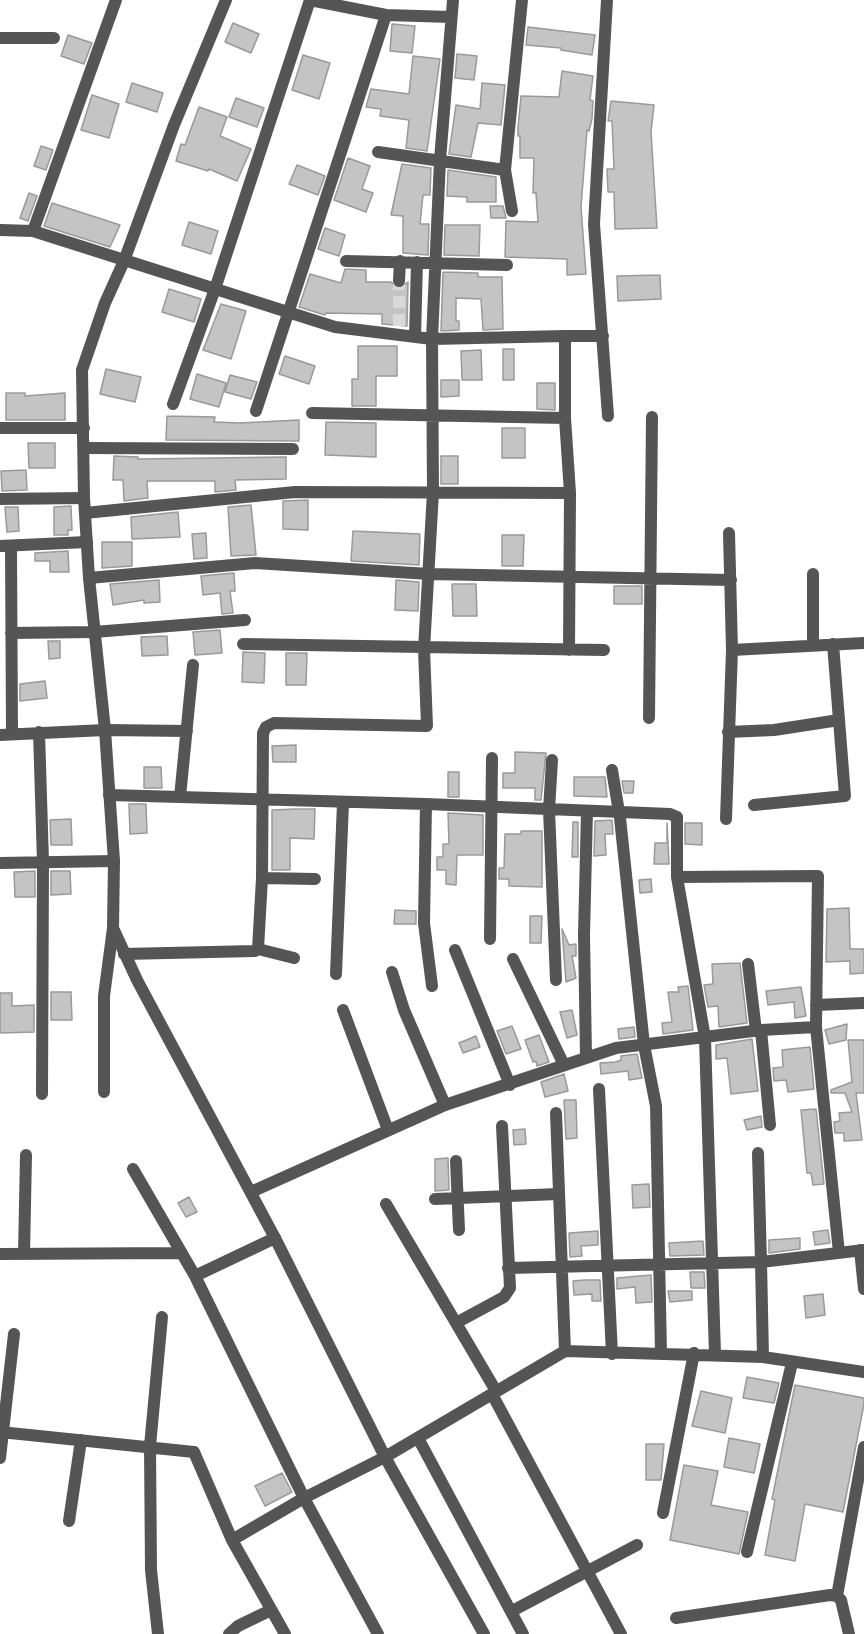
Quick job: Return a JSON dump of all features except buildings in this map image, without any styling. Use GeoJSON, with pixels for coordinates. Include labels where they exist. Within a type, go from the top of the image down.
{"type":"FeatureCollection","features":[{"type":"Feature","properties":{"kind":"street"},"geometry":{"type":"LineString","coordinates":[[33,231],[117,0]]}},
{"type":"Feature","properties":{"kind":"street"},"geometry":{"type":"LineString","coordinates":[[104,1092],[104,996],[113,928],[114,861],[105,730],[89,578],[84,498],[82,370],[105,303],[124,261],[174,125],[226,0]]}},
{"type":"Feature","properties":{"kind":"street"},"geometry":{"type":"LineString","coordinates":[[173,404],[215,289],[310,0],[386,15],[451,17]]}},
{"type":"Feature","properties":{"kind":"street"},"geometry":{"type":"LineString","coordinates":[[258,949],[262,878],[263,733],[266,727],[274,723],[427,726],[424,649],[433,492],[432,339],[440,160],[453,0]]}},
{"type":"Feature","properties":{"kind":"street"},"geometry":{"type":"LineString","coordinates":[[512,211],[505,170],[522,0]]}},
{"type":"Feature","properties":{"kind":"street"},"geometry":{"type":"LineString","coordinates":[[607,0],[594,224],[608,416]]}},
{"type":"Feature","properties":{"kind":"street"},"geometry":{"type":"LineString","coordinates":[[256,411],[386,15]]}},
{"type":"Feature","properties":{"kind":"street"},"geometry":{"type":"LineString","coordinates":[[0,38],[54,38]]}},
{"type":"Feature","properties":{"kind":"street"},"geometry":{"type":"LineString","coordinates":[[378,152],[505,170]]}},
{"type":"Feature","properties":{"kind":"street"},"geometry":{"type":"LineString","coordinates":[[0,230],[33,231],[335,327],[399,331],[416,337],[432,339],[603,336]]}},
{"type":"Feature","properties":{"kind":"street"},"geometry":{"type":"LineString","coordinates":[[345,261],[507,265]]}},
{"type":"Feature","properties":{"kind":"street"},"geometry":{"type":"LineString","coordinates":[[399,281],[400,261]]}},
{"type":"Feature","properties":{"kind":"street"},"geometry":{"type":"LineString","coordinates":[[416,337],[417,262]]}},
{"type":"Feature","properties":{"kind":"street"},"geometry":{"type":"LineString","coordinates":[[565,336],[565,418],[570,493],[569,650]]}},
{"type":"Feature","properties":{"kind":"street"},"geometry":{"type":"LineString","coordinates":[[312,413],[565,418]]}},
{"type":"Feature","properties":{"kind":"street"},"geometry":{"type":"LineString","coordinates":[[649,718],[652,417]]}},
{"type":"Feature","properties":{"kind":"street"},"geometry":{"type":"LineString","coordinates":[[0,428],[84,428]]}},
{"type":"Feature","properties":{"kind":"street"},"geometry":{"type":"LineString","coordinates":[[85,448],[292,449]]}},
{"type":"Feature","properties":{"kind":"street"},"geometry":{"type":"LineString","coordinates":[[86,513],[295,492],[570,493]]}},
{"type":"Feature","properties":{"kind":"street"},"geometry":{"type":"LineString","coordinates":[[0,499],[84,498]]}},
{"type":"Feature","properties":{"kind":"street"},"geometry":{"type":"LineString","coordinates":[[726,819],[732,650],[729,532]]}},
{"type":"Feature","properties":{"kind":"street"},"geometry":{"type":"LineString","coordinates":[[87,542],[5,546],[11,633],[6,735],[105,730],[187,731]]}},
{"type":"Feature","properties":{"kind":"street"},"geometry":{"type":"LineString","coordinates":[[89,578],[255,563],[429,573],[731,580]]}},
{"type":"Feature","properties":{"kind":"street"},"geometry":{"type":"LineString","coordinates":[[813,574],[813,645]]}},
{"type":"Feature","properties":{"kind":"street"},"geometry":{"type":"LineString","coordinates":[[11,633],[94,632],[245,620]]}},
{"type":"Feature","properties":{"kind":"street"},"geometry":{"type":"LineString","coordinates":[[732,650],[864,643]]}},
{"type":"Feature","properties":{"kind":"street"},"geometry":{"type":"LineString","coordinates":[[243,644],[424,649],[604,650]]}},
{"type":"Feature","properties":{"kind":"street"},"geometry":{"type":"LineString","coordinates":[[754,805],[845,796],[833,644]]}},
{"type":"Feature","properties":{"kind":"street"},"geometry":{"type":"LineString","coordinates":[[180,797],[193,665]]}},
{"type":"Feature","properties":{"kind":"street"},"geometry":{"type":"LineString","coordinates":[[728,732],[774,730],[839,720]]}},
{"type":"Feature","properties":{"kind":"street"},"geometry":{"type":"LineString","coordinates":[[39,732],[43,862],[42,1094]]}},
{"type":"Feature","properties":{"kind":"street"},"geometry":{"type":"LineString","coordinates":[[490,939],[492,758]]}},
{"type":"Feature","properties":{"kind":"street"},"geometry":{"type":"LineString","coordinates":[[552,760],[549,810],[556,980]]}},
{"type":"Feature","properties":{"kind":"street"},"geometry":{"type":"LineString","coordinates":[[612,770],[619,813],[644,1046],[657,1106],[661,1353]]}},
{"type":"Feature","properties":{"kind":"street"},"geometry":{"type":"LineString","coordinates":[[109,795],[426,804],[670,814],[677,817],[677,877],[705,1038],[715,1354]]}},
{"type":"Feature","properties":{"kind":"street"},"geometry":{"type":"LineString","coordinates":[[336,974],[343,802]]}},
{"type":"Feature","properties":{"kind":"street"},"geometry":{"type":"LineString","coordinates":[[426,804],[424,923],[432,986]]}},
{"type":"Feature","properties":{"kind":"street"},"geometry":{"type":"LineString","coordinates":[[586,811],[584,935],[586,1057]]}},
{"type":"Feature","properties":{"kind":"street"},"geometry":{"type":"LineString","coordinates":[[0,863],[114,861]]}},
{"type":"Feature","properties":{"kind":"street"},"geometry":{"type":"LineString","coordinates":[[677,877],[818,876],[816,1027],[839,1253]]}},
{"type":"Feature","properties":{"kind":"street"},"geometry":{"type":"LineString","coordinates":[[262,878],[315,879]]}},
{"type":"Feature","properties":{"kind":"street"},"geometry":{"type":"LineString","coordinates":[[113,928],[124,954],[197,1093],[276,1238],[385,1457],[484,1634]]}},
{"type":"Feature","properties":{"kind":"street"},"geometry":{"type":"LineString","coordinates":[[124,954],[255,951],[258,949],[294,958]]}},
{"type":"Feature","properties":{"kind":"street"},"geometry":{"type":"LineString","coordinates":[[455,950],[510,1085]]}},
{"type":"Feature","properties":{"kind":"street"},"geometry":{"type":"LineString","coordinates":[[513,959],[564,1065]]}},
{"type":"Feature","properties":{"kind":"street"},"geometry":{"type":"LineString","coordinates":[[748,964],[759,1031],[770,1125]]}},
{"type":"Feature","properties":{"kind":"street"},"geometry":{"type":"LineString","coordinates":[[392,972],[404,1010],[445,1105]]}},
{"type":"Feature","properties":{"kind":"street"},"geometry":{"type":"LineString","coordinates":[[816,1005],[864,1003]]}},
{"type":"Feature","properties":{"kind":"street"},"geometry":{"type":"LineString","coordinates":[[343,1010],[388,1130]]}},
{"type":"Feature","properties":{"kind":"street"},"geometry":{"type":"LineString","coordinates":[[251,1192],[445,1105],[616,1048],[759,1031],[816,1027]]}},
{"type":"Feature","properties":{"kind":"street"},"geometry":{"type":"LineString","coordinates":[[599,1089],[612,1354]]}},
{"type":"Feature","properties":{"kind":"street"},"geometry":{"type":"LineString","coordinates":[[556,1113],[560,1268],[565,1351]]}},
{"type":"Feature","properties":{"kind":"street"},"geometry":{"type":"LineString","coordinates":[[456,1323],[504,1297],[510,1288],[502,1126]]}},
{"type":"Feature","properties":{"kind":"street"},"geometry":{"type":"LineString","coordinates":[[758,1153],[763,1357]]}},
{"type":"Feature","properties":{"kind":"street"},"geometry":{"type":"LineString","coordinates":[[24,1254],[26,1155]]}},
{"type":"Feature","properties":{"kind":"street"},"geometry":{"type":"LineString","coordinates":[[456,1161],[459,1230]]}},
{"type":"Feature","properties":{"kind":"street"},"geometry":{"type":"LineString","coordinates":[[134,1169],[195,1276],[304,1498],[378,1634]]}},
{"type":"Feature","properties":{"kind":"street"},"geometry":{"type":"LineString","coordinates":[[435,1199],[558,1194]]}},
{"type":"Feature","properties":{"kind":"street"},"geometry":{"type":"LineString","coordinates":[[386,1204],[456,1323],[621,1634]]}},
{"type":"Feature","properties":{"kind":"street"},"geometry":{"type":"LineString","coordinates":[[195,1276],[276,1238]]}},
{"type":"Feature","properties":{"kind":"street"},"geometry":{"type":"LineString","coordinates":[[508,1268],[761,1262],[862,1250],[864,1289]]}},
{"type":"Feature","properties":{"kind":"street"},"geometry":{"type":"LineString","coordinates":[[0,1254],[180,1253]]}},
{"type":"Feature","properties":{"kind":"street"},"geometry":{"type":"LineString","coordinates":[[158,1634],[151,1570],[150,1446],[162,1317]]}},
{"type":"Feature","properties":{"kind":"street"},"geometry":{"type":"LineString","coordinates":[[0,1458],[1,1432],[14,1334]]}},
{"type":"Feature","properties":{"kind":"street"},"geometry":{"type":"LineString","coordinates":[[232,1540],[304,1498],[385,1457],[565,1351],[612,1354],[694,1353],[763,1357],[864,1372]]}},
{"type":"Feature","properties":{"kind":"street"},"geometry":{"type":"LineString","coordinates":[[663,1513],[694,1353]]}},
{"type":"Feature","properties":{"kind":"street"},"geometry":{"type":"LineString","coordinates":[[747,1552],[792,1363]]}},
{"type":"Feature","properties":{"kind":"street"},"geometry":{"type":"LineString","coordinates":[[1,1432],[194,1452],[232,1540],[285,1634]]}},
{"type":"Feature","properties":{"kind":"street"},"geometry":{"type":"LineString","coordinates":[[418,1438],[524,1634]]}},
{"type":"Feature","properties":{"kind":"street"},"geometry":{"type":"LineString","coordinates":[[69,1521],[81,1440]]}},
{"type":"Feature","properties":{"kind":"street"},"geometry":{"type":"LineString","coordinates":[[837,1596],[864,1447]]}},
{"type":"Feature","properties":{"kind":"street"},"geometry":{"type":"LineString","coordinates":[[512,1611],[637,1545]]}},
{"type":"Feature","properties":{"kind":"street"},"geometry":{"type":"LineString","coordinates":[[676,1618],[837,1596]]}},
{"type":"Feature","properties":{"kind":"street"},"geometry":{"type":"LineString","coordinates":[[837,1596],[841,1600],[849,1634]]}},
{"type":"Feature","properties":{"kind":"street"},"geometry":{"type":"LineString","coordinates":[[229,1634],[271,1610]]}},
{"type":"Feature","properties":{"kind":"tunnel"},"geometry":{"type":"LineString","coordinates":[[399,281],[399,326]]}}]}
